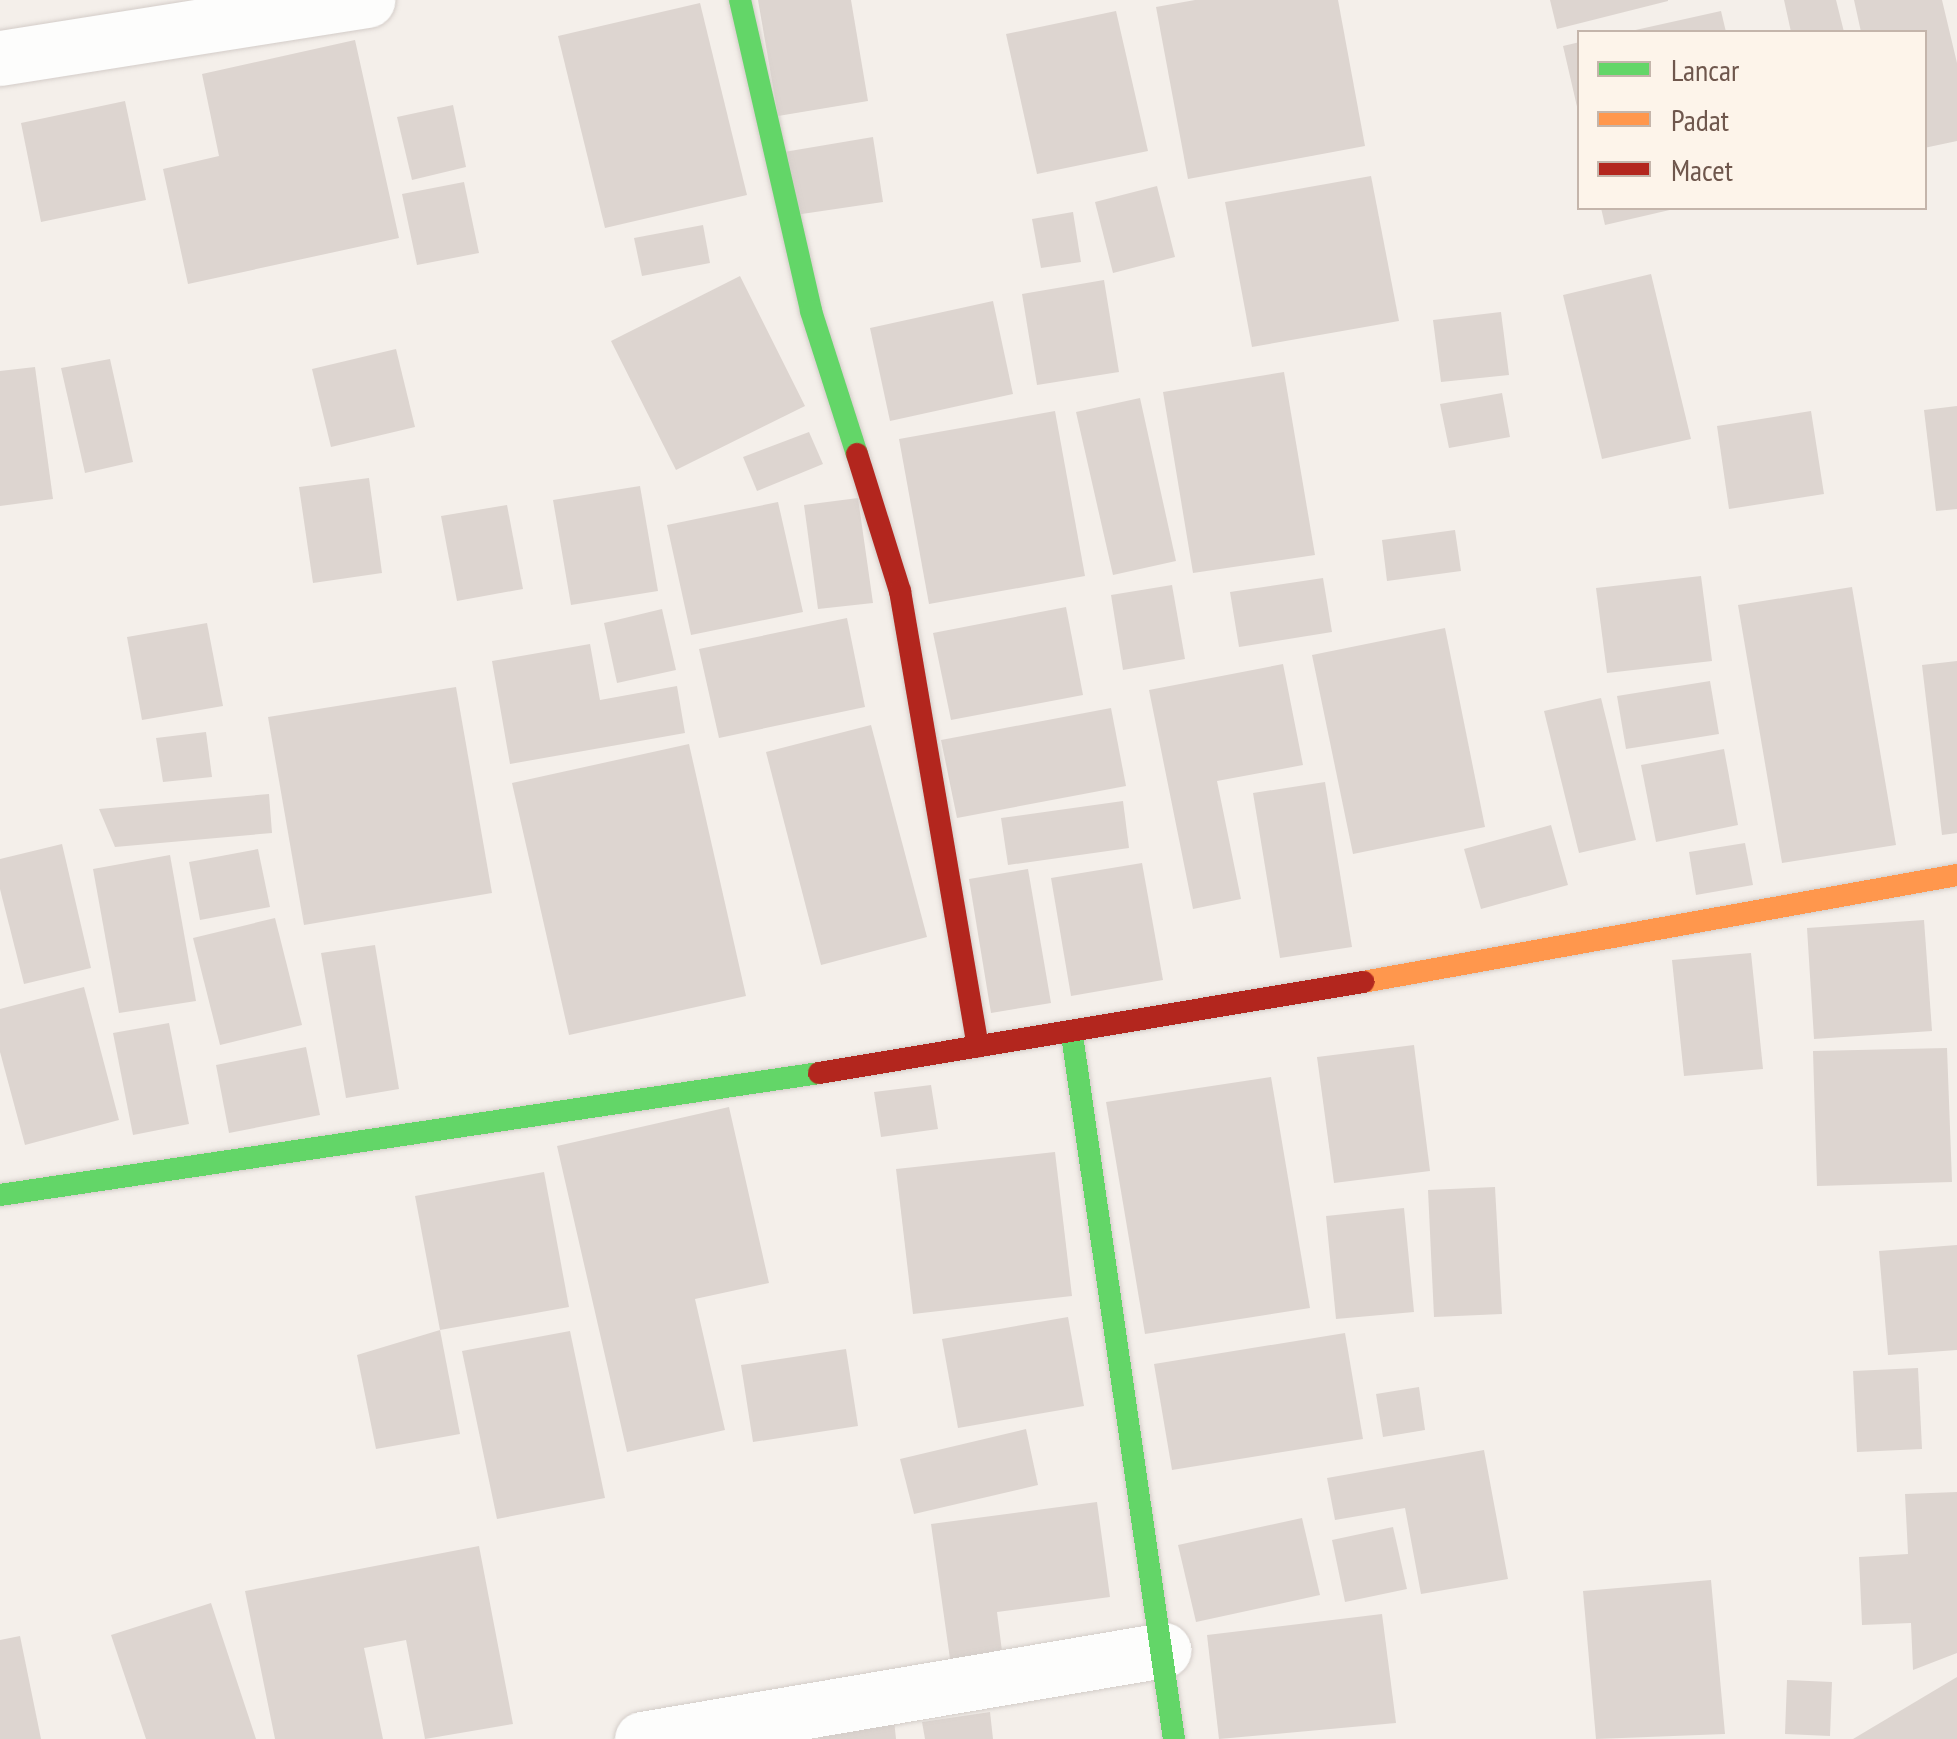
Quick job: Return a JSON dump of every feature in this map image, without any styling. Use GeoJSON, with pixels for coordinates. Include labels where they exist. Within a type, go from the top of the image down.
{"type":"FeatureCollection","features":[{"type":"Feature","properties":{"kind":"street"},"geometry":{"type":"LineString","coordinates":[[0,58],[367,0]]}},
{"type":"Feature","properties":{"kind":"street"},"geometry":{"type":"LineString","coordinates":[[740,0],[811,310],[900,590],[978,1046]]}},
{"type":"Feature","properties":{"kind":"street"},"geometry":{"type":"LineString","coordinates":[[0,1195],[1072,1035],[1957,875]]}},
{"type":"Feature","properties":{"kind":"street"},"geometry":{"type":"LineString","coordinates":[[1072,1035],[1174,1739]]}},
{"type":"Feature","properties":{"kind":"street"},"geometry":{"type":"LineString","coordinates":[[642,1739],[1163,1650]]}},
{"type":"Feature","properties":{"kind":"building"},"geometry":{"type":"Polygon","coordinates":[[[758,0],[851,0],[868,101],[778,116],[758,0]]]}},
{"type":"Feature","properties":{"kind":"building"},"geometry":{"type":"Polygon","coordinates":[[[1195,0],[1338,0],[1365,146],[1188,179],[1156,7],[1195,0]]]}},
{"type":"Feature","properties":{"kind":"building"},"geometry":{"type":"Polygon","coordinates":[[[1550,0],[1668,0],[1668,1],[1557,29],[1550,0]]]}},
{"type":"Feature","properties":{"kind":"building"},"geometry":{"type":"Polygon","coordinates":[[[1784,0],[1836,0],[1844,30],[1791,30],[1784,0]]]}},
{"type":"Feature","properties":{"kind":"building"},"geometry":{"type":"Polygon","coordinates":[[[1854,0],[1942,0],[1957,63],[1957,141],[1927,147],[1927,30],[1861,30],[1854,0]]]}},
{"type":"Feature","properties":{"kind":"building"},"geometry":{"type":"Polygon","coordinates":[[[700,3],[747,195],[605,228],[558,36],[700,3]]]}},
{"type":"Feature","properties":{"kind":"building"},"geometry":{"type":"Polygon","coordinates":[[[1116,11],[1148,151],[1037,174],[1006,34],[1116,11]]]}},
{"type":"Feature","properties":{"kind":"building"},"geometry":{"type":"Polygon","coordinates":[[[1721,11],[1726,30],[1636,30],[1721,11]]]}},
{"type":"Feature","properties":{"kind":"building"},"geometry":{"type":"Polygon","coordinates":[[[355,40],[399,238],[188,284],[163,169],[219,156],[202,74],[355,40]]]}},
{"type":"Feature","properties":{"kind":"building"},"geometry":{"type":"Polygon","coordinates":[[[1577,43],[1577,107],[1563,46],[1577,43]]]}},
{"type":"Feature","properties":{"kind":"building"},"geometry":{"type":"Polygon","coordinates":[[[125,101],[146,200],[41,222],[21,123],[125,101]]]}},
{"type":"Feature","properties":{"kind":"building"},"geometry":{"type":"Polygon","coordinates":[[[453,105],[466,167],[412,180],[397,117],[453,105]]]}},
{"type":"Feature","properties":{"kind":"building"},"geometry":{"type":"Polygon","coordinates":[[[873,137],[883,202],[795,215],[784,152],[873,137]]]}},
{"type":"Feature","properties":{"kind":"building"},"geometry":{"type":"Polygon","coordinates":[[[1371,176],[1399,321],[1252,347],[1225,202],[1371,176]]]}},
{"type":"Feature","properties":{"kind":"building"},"geometry":{"type":"Polygon","coordinates":[[[464,182],[479,253],[417,265],[402,194],[464,182]]]}},
{"type":"Feature","properties":{"kind":"building"},"geometry":{"type":"Polygon","coordinates":[[[1157,186],[1175,257],[1113,273],[1095,202],[1157,186]]]}},
{"type":"Feature","properties":{"kind":"building"},"geometry":{"type":"Polygon","coordinates":[[[1601,210],[1670,210],[1605,225],[1601,210]]]}},
{"type":"Feature","properties":{"kind":"building"},"geometry":{"type":"Polygon","coordinates":[[[1073,212],[1081,262],[1041,268],[1032,219],[1073,212]]]}},
{"type":"Feature","properties":{"kind":"building"},"geometry":{"type":"Polygon","coordinates":[[[703,225],[710,263],[642,276],[634,238],[703,225]]]}},
{"type":"Feature","properties":{"kind":"building"},"geometry":{"type":"Polygon","coordinates":[[[1651,274],[1691,439],[1602,459],[1563,295],[1651,274]]]}},
{"type":"Feature","properties":{"kind":"building"},"geometry":{"type":"Polygon","coordinates":[[[740,276],[805,406],[676,470],[611,341],[740,276]]]}},
{"type":"Feature","properties":{"kind":"building"},"geometry":{"type":"Polygon","coordinates":[[[1104,280],[1119,372],[1037,385],[1022,294],[1104,280]]]}},
{"type":"Feature","properties":{"kind":"building"},"geometry":{"type":"Polygon","coordinates":[[[993,301],[1013,394],[890,421],[870,328],[993,301]]]}},
{"type":"Feature","properties":{"kind":"building"},"geometry":{"type":"Polygon","coordinates":[[[1501,312],[1509,375],[1441,382],[1433,320],[1501,312]]]}},
{"type":"Feature","properties":{"kind":"building"},"geometry":{"type":"Polygon","coordinates":[[[396,349],[415,427],[331,447],[312,369],[396,349]]]}},
{"type":"Feature","properties":{"kind":"building"},"geometry":{"type":"Polygon","coordinates":[[[110,359],[133,462],[85,473],[61,368],[110,359]]]}},
{"type":"Feature","properties":{"kind":"building"},"geometry":{"type":"Polygon","coordinates":[[[35,367],[53,499],[0,506],[0,371],[35,367]]]}},
{"type":"Feature","properties":{"kind":"building"},"geometry":{"type":"Polygon","coordinates":[[[1284,372],[1315,555],[1193,573],[1163,392],[1284,372]]]}},
{"type":"Feature","properties":{"kind":"building"},"geometry":{"type":"Polygon","coordinates":[[[1502,393],[1510,437],[1449,448],[1440,404],[1502,393]]]}},
{"type":"Feature","properties":{"kind":"building"},"geometry":{"type":"Polygon","coordinates":[[[1140,398],[1176,561],[1113,575],[1076,412],[1140,398]]]}},
{"type":"Feature","properties":{"kind":"building"},"geometry":{"type":"Polygon","coordinates":[[[1957,406],[1957,509],[1936,511],[1924,410],[1957,406]]]}},
{"type":"Feature","properties":{"kind":"building"},"geometry":{"type":"Polygon","coordinates":[[[1055,411],[1085,576],[929,604],[899,439],[1055,411]]]}},
{"type":"Feature","properties":{"kind":"building"},"geometry":{"type":"Polygon","coordinates":[[[1811,411],[1824,494],[1729,509],[1717,426],[1811,411]]]}},
{"type":"Feature","properties":{"kind":"building"},"geometry":{"type":"Polygon","coordinates":[[[809,432],[823,464],[757,491],[743,457],[809,432]]]}},
{"type":"Feature","properties":{"kind":"building"},"geometry":{"type":"Polygon","coordinates":[[[369,478],[382,573],[313,583],[299,487],[369,478]]]}},
{"type":"Feature","properties":{"kind":"building"},"geometry":{"type":"Polygon","coordinates":[[[640,486],[658,591],[571,605],[553,500],[640,486]]]}},
{"type":"Feature","properties":{"kind":"building"},"geometry":{"type":"Polygon","coordinates":[[[858,498],[873,603],[818,609],[804,505],[858,498]]]}},
{"type":"Feature","properties":{"kind":"building"},"geometry":{"type":"Polygon","coordinates":[[[778,502],[803,612],[691,635],[667,525],[778,502]]]}},
{"type":"Feature","properties":{"kind":"building"},"geometry":{"type":"Polygon","coordinates":[[[507,505],[523,589],[457,601],[441,516],[507,505]]]}},
{"type":"Feature","properties":{"kind":"building"},"geometry":{"type":"Polygon","coordinates":[[[1455,530],[1461,571],[1387,581],[1382,540],[1455,530]]]}},
{"type":"Feature","properties":{"kind":"building"},"geometry":{"type":"Polygon","coordinates":[[[1701,576],[1712,661],[1607,673],[1596,588],[1701,576]]]}},
{"type":"Feature","properties":{"kind":"building"},"geometry":{"type":"Polygon","coordinates":[[[1323,578],[1332,632],[1239,647],[1230,592],[1323,578]]]}},
{"type":"Feature","properties":{"kind":"building"},"geometry":{"type":"Polygon","coordinates":[[[1172,585],[1185,659],[1123,670],[1111,595],[1172,585]]]}},
{"type":"Feature","properties":{"kind":"building"},"geometry":{"type":"Polygon","coordinates":[[[1852,587],[1896,845],[1782,863],[1738,605],[1852,587]]]}},
{"type":"Feature","properties":{"kind":"building"},"geometry":{"type":"Polygon","coordinates":[[[1066,607],[1083,695],[951,720],[933,633],[1066,607]]]}},
{"type":"Feature","properties":{"kind":"building"},"geometry":{"type":"Polygon","coordinates":[[[662,609],[676,670],[617,683],[604,623],[662,609]]]}},
{"type":"Feature","properties":{"kind":"building"},"geometry":{"type":"Polygon","coordinates":[[[847,618],[865,707],[719,738],[699,649],[847,618]]]}},
{"type":"Feature","properties":{"kind":"building"},"geometry":{"type":"Polygon","coordinates":[[[207,623],[223,706],[142,720],[127,637],[207,623]]]}},
{"type":"Feature","properties":{"kind":"building"},"geometry":{"type":"Polygon","coordinates":[[[1445,628],[1485,827],[1353,854],[1312,655],[1445,628]]]}},
{"type":"Feature","properties":{"kind":"building"},"geometry":{"type":"Polygon","coordinates":[[[590,644],[600,700],[677,686],[685,733],[510,764],[492,661],[590,644]]]}},
{"type":"Feature","properties":{"kind":"building"},"geometry":{"type":"Polygon","coordinates":[[[1957,661],[1957,833],[1942,835],[1922,665],[1957,661]]]}},
{"type":"Feature","properties":{"kind":"building"},"geometry":{"type":"Polygon","coordinates":[[[1283,664],[1303,765],[1217,781],[1241,899],[1193,909],[1149,690],[1283,664]]]}},
{"type":"Feature","properties":{"kind":"building"},"geometry":{"type":"Polygon","coordinates":[[[1710,681],[1719,734],[1626,749],[1617,696],[1710,681]]]}},
{"type":"Feature","properties":{"kind":"building"},"geometry":{"type":"Polygon","coordinates":[[[456,687],[492,893],[304,925],[268,717],[456,687]]]}},
{"type":"Feature","properties":{"kind":"building"},"geometry":{"type":"Polygon","coordinates":[[[1601,698],[1636,840],[1579,853],[1544,711],[1601,698]]]}},
{"type":"Feature","properties":{"kind":"building"},"geometry":{"type":"Polygon","coordinates":[[[1111,708],[1126,786],[957,818],[941,740],[1111,708]]]}},
{"type":"Feature","properties":{"kind":"building"},"geometry":{"type":"Polygon","coordinates":[[[871,725],[927,937],[821,965],[766,752],[871,725]]]}},
{"type":"Feature","properties":{"kind":"building"},"geometry":{"type":"Polygon","coordinates":[[[206,732],[212,777],[163,782],[156,738],[206,732]]]}},
{"type":"Feature","properties":{"kind":"building"},"geometry":{"type":"Polygon","coordinates":[[[689,744],[746,996],[569,1035],[512,783],[689,744]]]}},
{"type":"Feature","properties":{"kind":"building"},"geometry":{"type":"Polygon","coordinates":[[[1724,749],[1738,825],[1656,842],[1641,765],[1724,749]]]}},
{"type":"Feature","properties":{"kind":"building"},"geometry":{"type":"Polygon","coordinates":[[[1325,782],[1352,947],[1280,958],[1253,793],[1325,782]]]}},
{"type":"Feature","properties":{"kind":"building"},"geometry":{"type":"Polygon","coordinates":[[[269,794],[272,833],[115,847],[99,809],[269,794]]]}},
{"type":"Feature","properties":{"kind":"building"},"geometry":{"type":"Polygon","coordinates":[[[1123,801],[1129,848],[1008,865],[1001,818],[1123,801]]]}},
{"type":"Feature","properties":{"kind":"building"},"geometry":{"type":"Polygon","coordinates":[[[1551,825],[1568,885],[1481,909],[1464,849],[1551,825]]]}},
{"type":"Feature","properties":{"kind":"building"},"geometry":{"type":"Polygon","coordinates":[[[1745,843],[1753,885],[1696,895],[1689,852],[1745,843]]]}},
{"type":"Feature","properties":{"kind":"building"},"geometry":{"type":"Polygon","coordinates":[[[62,844],[91,968],[24,984],[0,889],[0,859],[62,844]]]}},
{"type":"Feature","properties":{"kind":"building"},"geometry":{"type":"Polygon","coordinates":[[[258,849],[270,907],[200,920],[189,862],[258,849]]]}},
{"type":"Feature","properties":{"kind":"building"},"geometry":{"type":"Polygon","coordinates":[[[170,855],[196,1001],[119,1013],[93,869],[170,855]]]}},
{"type":"Feature","properties":{"kind":"building"},"geometry":{"type":"Polygon","coordinates":[[[1142,863],[1163,980],[1071,996],[1051,878],[1142,863]]]}},
{"type":"Feature","properties":{"kind":"building"},"geometry":{"type":"Polygon","coordinates":[[[1028,869],[1051,1003],[991,1013],[969,879],[1028,869]]]}},
{"type":"Feature","properties":{"kind":"building"},"geometry":{"type":"Polygon","coordinates":[[[275,918],[302,1025],[220,1045],[193,938],[275,918]]]}},
{"type":"Feature","properties":{"kind":"building"},"geometry":{"type":"Polygon","coordinates":[[[1924,920],[1932,1031],[1814,1039],[1807,928],[1924,920]]]}},
{"type":"Feature","properties":{"kind":"building"},"geometry":{"type":"Polygon","coordinates":[[[375,945],[399,1089],[346,1098],[321,953],[375,945]]]}},
{"type":"Feature","properties":{"kind":"building"},"geometry":{"type":"Polygon","coordinates":[[[1751,953],[1763,1069],[1684,1076],[1672,960],[1751,953]]]}},
{"type":"Feature","properties":{"kind":"building"},"geometry":{"type":"Polygon","coordinates":[[[84,987],[119,1120],[25,1145],[0,1052],[0,1009],[84,987]]]}},
{"type":"Feature","properties":{"kind":"building"},"geometry":{"type":"Polygon","coordinates":[[[169,1023],[189,1124],[133,1135],[113,1033],[169,1023]]]}},
{"type":"Feature","properties":{"kind":"building"},"geometry":{"type":"Polygon","coordinates":[[[1414,1045],[1430,1171],[1334,1183],[1317,1057],[1414,1045]]]}},
{"type":"Feature","properties":{"kind":"building"},"geometry":{"type":"Polygon","coordinates":[[[306,1047],[320,1115],[229,1133],[216,1065],[306,1047]]]}},
{"type":"Feature","properties":{"kind":"building"},"geometry":{"type":"Polygon","coordinates":[[[1947,1048],[1952,1182],[1817,1186],[1813,1051],[1947,1048]]]}},
{"type":"Feature","properties":{"kind":"building"},"geometry":{"type":"Polygon","coordinates":[[[1271,1077],[1310,1308],[1145,1334],[1106,1102],[1271,1077]]]}},
{"type":"Feature","properties":{"kind":"building"},"geometry":{"type":"Polygon","coordinates":[[[931,1085],[938,1129],[881,1137],[874,1092],[931,1085]]]}},
{"type":"Feature","properties":{"kind":"building"},"geometry":{"type":"Polygon","coordinates":[[[729,1107],[769,1283],[695,1299],[725,1430],[627,1452],[557,1146],[729,1107]]]}},
{"type":"Feature","properties":{"kind":"building"},"geometry":{"type":"Polygon","coordinates":[[[1055,1152],[1072,1296],[913,1314],[896,1169],[1055,1152]]]}},
{"type":"Feature","properties":{"kind":"building"},"geometry":{"type":"Polygon","coordinates":[[[544,1172],[569,1307],[440,1330],[415,1196],[544,1172]]]}},
{"type":"Feature","properties":{"kind":"building"},"geometry":{"type":"Polygon","coordinates":[[[1495,1187],[1502,1314],[1434,1317],[1428,1190],[1495,1187]]]}},
{"type":"Feature","properties":{"kind":"building"},"geometry":{"type":"Polygon","coordinates":[[[1404,1208],[1414,1312],[1336,1319],[1326,1216],[1404,1208]]]}},
{"type":"Feature","properties":{"kind":"building"},"geometry":{"type":"Polygon","coordinates":[[[1957,1245],[1957,1350],[1888,1355],[1879,1251],[1957,1245]]]}},
{"type":"Feature","properties":{"kind":"building"},"geometry":{"type":"Polygon","coordinates":[[[1068,1317],[1084,1406],[958,1428],[942,1339],[1068,1317]]]}},
{"type":"Feature","properties":{"kind":"building"},"geometry":{"type":"Polygon","coordinates":[[[440,1330],[460,1434],[376,1449],[357,1355],[440,1330]]]}},
{"type":"Feature","properties":{"kind":"building"},"geometry":{"type":"Polygon","coordinates":[[[570,1331],[605,1498],[497,1519],[462,1351],[570,1331]]]}},
{"type":"Feature","properties":{"kind":"building"},"geometry":{"type":"Polygon","coordinates":[[[1345,1333],[1363,1439],[1172,1470],[1154,1364],[1345,1333]]]}},
{"type":"Feature","properties":{"kind":"building"},"geometry":{"type":"Polygon","coordinates":[[[846,1349],[858,1426],[753,1442],[741,1365],[846,1349]]]}},
{"type":"Feature","properties":{"kind":"building"},"geometry":{"type":"Polygon","coordinates":[[[1918,1368],[1922,1449],[1857,1452],[1853,1371],[1918,1368]]]}},
{"type":"Feature","properties":{"kind":"building"},"geometry":{"type":"Polygon","coordinates":[[[1419,1387],[1425,1430],[1383,1437],[1376,1394],[1419,1387]]]}},
{"type":"Feature","properties":{"kind":"building"},"geometry":{"type":"Polygon","coordinates":[[[1026,1429],[1038,1485],[914,1514],[900,1459],[1026,1429]]]}},
{"type":"Feature","properties":{"kind":"building"},"geometry":{"type":"Polygon","coordinates":[[[1484,1450],[1508,1579],[1421,1594],[1405,1508],[1335,1520],[1327,1478],[1484,1450]]]}},
{"type":"Feature","properties":{"kind":"building"},"geometry":{"type":"Polygon","coordinates":[[[1957,1492],[1957,1653],[1913,1670],[1911,1623],[1862,1625],[1859,1557],[1908,1554],[1905,1494],[1957,1492]]]}},
{"type":"Feature","properties":{"kind":"building"},"geometry":{"type":"Polygon","coordinates":[[[1097,1502],[1110,1597],[997,1612],[1003,1659],[951,1666],[931,1524],[1097,1502]]]}},
{"type":"Feature","properties":{"kind":"building"},"geometry":{"type":"Polygon","coordinates":[[[1302,1518],[1320,1595],[1196,1622],[1178,1545],[1302,1518]]]}},
{"type":"Feature","properties":{"kind":"building"},"geometry":{"type":"Polygon","coordinates":[[[1393,1527],[1407,1589],[1345,1602],[1332,1540],[1393,1527]]]}},
{"type":"Feature","properties":{"kind":"building"},"geometry":{"type":"Polygon","coordinates":[[[479,1546],[513,1724],[425,1739],[406,1640],[364,1648],[383,1739],[275,1739],[245,1591],[479,1546]]]}},
{"type":"Feature","properties":{"kind":"building"},"geometry":{"type":"Polygon","coordinates":[[[1711,1580],[1725,1734],[1596,1739],[1583,1591],[1711,1580]]]}},
{"type":"Feature","properties":{"kind":"building"},"geometry":{"type":"Polygon","coordinates":[[[211,1603],[256,1739],[146,1739],[111,1635],[211,1603]]]}},
{"type":"Feature","properties":{"kind":"building"},"geometry":{"type":"Polygon","coordinates":[[[1382,1614],[1396,1723],[1219,1739],[1207,1635],[1382,1614]]]}},
{"type":"Feature","properties":{"kind":"building"},"geometry":{"type":"Polygon","coordinates":[[[20,1636],[41,1739],[0,1739],[0,1640],[20,1636]]]}},
{"type":"Feature","properties":{"kind":"building"},"geometry":{"type":"Polygon","coordinates":[[[1957,1677],[1957,1739],[1853,1739],[1957,1677]]]}},
{"type":"Feature","properties":{"kind":"building"},"geometry":{"type":"Polygon","coordinates":[[[1787,1680],[1832,1682],[1830,1736],[1785,1734],[1787,1680]]]}},
{"type":"Feature","properties":{"kind":"building"},"geometry":{"type":"Polygon","coordinates":[[[990,1712],[993,1739],[925,1739],[922,1722],[990,1712]]]}},
{"type":"Feature","properties":{"kind":"building"},"geometry":{"type":"Polygon","coordinates":[[[894,1720],[896,1739],[820,1739],[819,1728],[894,1720]]]}},
{"type":"Feature","properties":{"kind":"traffic: fast"},"geometry":{"type":"LineString","coordinates":[[740,0],[811,311],[857,454]]}},
{"type":"Feature","properties":{"kind":"traffic: fast"},"geometry":{"type":"LineString","coordinates":[[1072,1035],[1174,1739]]}},
{"type":"Feature","properties":{"kind":"traffic: fast"},"geometry":{"type":"LineString","coordinates":[[0,1195],[819,1073]]}},
{"type":"Feature","properties":{"kind":"traffic: slow"},"geometry":{"type":"LineString","coordinates":[[1363,982],[1957,875]]}},
{"type":"Feature","properties":{"kind":"traffic: jam"},"geometry":{"type":"LineString","coordinates":[[857,454],[900,591],[978,1046]]}},
{"type":"Feature","properties":{"kind":"traffic: jam"},"geometry":{"type":"LineString","coordinates":[[819,1073],[1363,982]]}}]}
